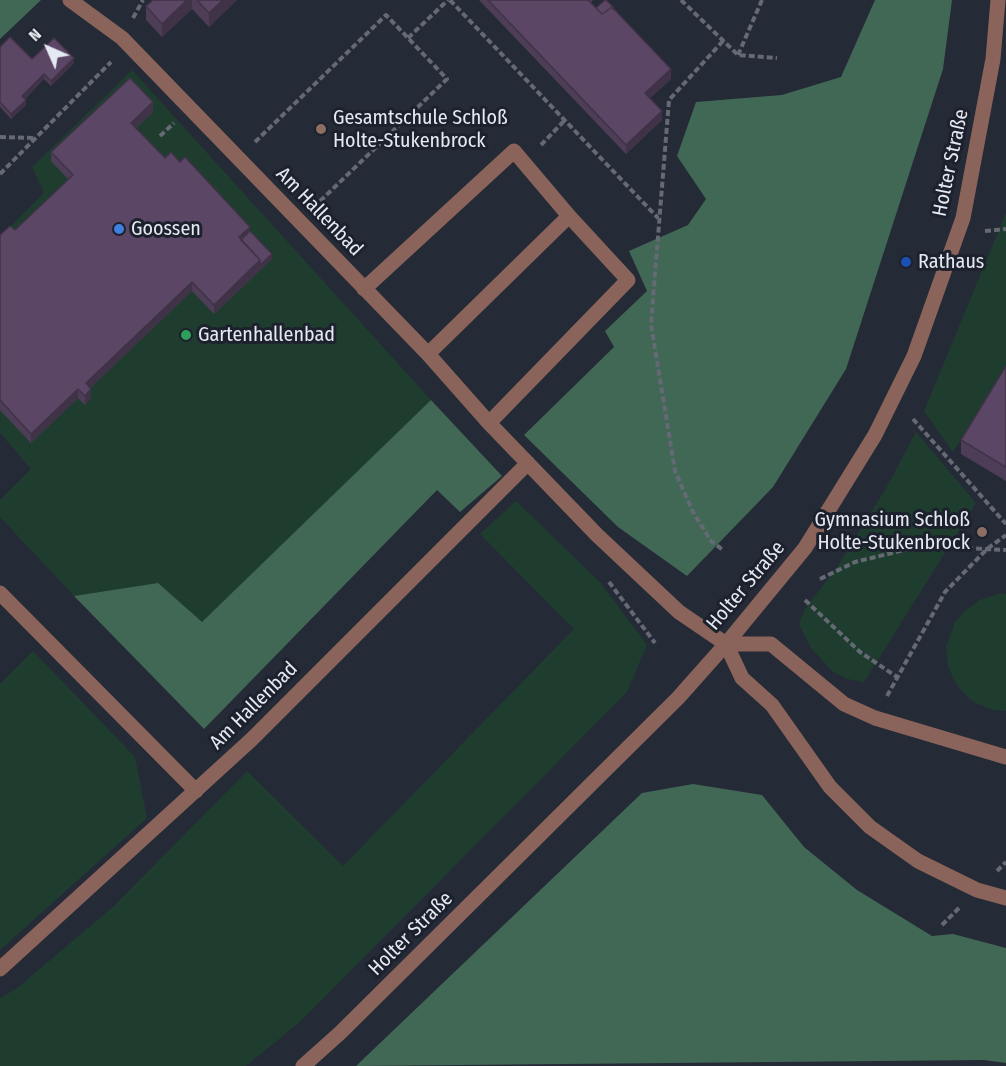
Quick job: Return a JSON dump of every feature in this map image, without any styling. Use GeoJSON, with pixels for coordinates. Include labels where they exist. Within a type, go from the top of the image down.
{"type":"FeatureCollection","features":[{"type":"Feature","properties":{"kind":"street","name":"Holter Straße"},"geometry":{"type":"LineString","coordinates":[[303,1066],[340,1033],[654,722],[726,644],[805,548],[876,435],[914,356],[963,218],[993,59],[998,0]]}},
{"type":"Feature","properties":{"kind":"street","name":"Am Hallenbad"},"geometry":{"type":"LineString","coordinates":[[71,1],[122,38],[428,354],[489,423],[597,535],[679,612],[726,644]]}},
{"type":"Feature","properties":{"kind":"street"},"geometry":{"type":"LineString","coordinates":[[364,289],[514,151],[569,216],[628,280],[489,423]]}},
{"type":"Feature","properties":{"kind":"street"},"geometry":{"type":"LineString","coordinates":[[428,354],[569,216]]}},
{"type":"Feature","properties":{"kind":"street","name":"Am Hallenbad"},"geometry":{"type":"LineString","coordinates":[[0,969],[252,739],[528,463]]}},
{"type":"Feature","properties":{"kind":"street"},"geometry":{"type":"LineString","coordinates":[[0,593],[196,791]]}},
{"type":"Feature","properties":{"kind":"street"},"geometry":{"type":"LineString","coordinates":[[1006,757],[875,718],[844,704],[771,644],[726,644],[742,678],[772,705],[830,787],[870,827],[918,861],[977,890],[1006,898]]}},
{"type":"Feature","properties":{"kind":"path"},"geometry":{"type":"LineString","coordinates":[[408,38],[449,0],[564,122],[659,218]]}},
{"type":"Feature","properties":{"kind":"path"},"geometry":{"type":"LineString","coordinates":[[681,0],[738,55],[777,58]]}},
{"type":"Feature","properties":{"kind":"path"},"geometry":{"type":"LineString","coordinates":[[738,55],[762,0]]}},
{"type":"Feature","properties":{"kind":"path"},"geometry":{"type":"LineString","coordinates":[[238,158],[386,15],[408,38],[447,79],[299,222]]}},
{"type":"Feature","properties":{"kind":"path"},"geometry":{"type":"LineString","coordinates":[[0,174],[113,60],[122,38]]}},
{"type":"Feature","properties":{"kind":"path"},"geometry":{"type":"LineString","coordinates":[[723,41],[669,100],[651,324],[675,471],[693,512],[711,541],[723,550]]}},
{"type":"Feature","properties":{"kind":"path"},"geometry":{"type":"LineString","coordinates":[[524,163],[564,122]]}},
{"type":"Feature","properties":{"kind":"path"},"geometry":{"type":"LineString","coordinates":[[0,137],[36,138]]}},
{"type":"Feature","properties":{"kind":"path"},"geometry":{"type":"LineString","coordinates":[[985,231],[1006,229]]}},
{"type":"Feature","properties":{"kind":"path"},"geometry":{"type":"LineString","coordinates":[[914,419],[1006,524]]}},
{"type":"Feature","properties":{"kind":"path"},"geometry":{"type":"LineString","coordinates":[[875,718],[945,592],[987,549],[1006,535]]}},
{"type":"Feature","properties":{"kind":"path"},"geometry":{"type":"LineString","coordinates":[[820,579],[855,562],[921,546],[1006,550]]}},
{"type":"Feature","properties":{"kind":"path"},"geometry":{"type":"LineString","coordinates":[[805,600],[860,652],[897,677]]}},
{"type":"Feature","properties":{"kind":"path"},"geometry":{"type":"LineString","coordinates":[[942,925],[962,905]]}},
{"type":"Feature","properties":{"kind":"green space"},"geometry":{"type":"Polygon","coordinates":[[[0,0],[41,0],[0,39],[0,0]]]}},
{"type":"Feature","properties":{"kind":"green space"},"geometry":{"type":"Polygon","coordinates":[[[875,0],[952,0],[943,69],[846,369],[773,487],[687,576],[618,527],[524,435],[614,347],[605,331],[647,291],[629,251],[688,225],[706,199],[677,156],[696,102],[782,95],[841,77],[875,0]]]}},
{"type":"Feature","properties":{"kind":"green space","name":"Gartenhallenbad"},"geometry":{"type":"Polygon","coordinates":[[[132,70],[431,400],[202,623],[158,583],[74,596],[0,517],[0,500],[31,469],[0,433],[0,237],[44,193],[32,167],[132,70]]]}},
{"type":"Feature","properties":{"kind":"green space"},"geometry":{"type":"Polygon","coordinates":[[[1006,213],[1006,366],[953,452],[924,411],[1006,213]]]}},
{"type":"Feature","properties":{"kind":"green space"},"geometry":{"type":"Polygon","coordinates":[[[431,400],[502,476],[460,512],[437,490],[204,729],[74,596],[158,583],[202,622],[431,400]]]}},
{"type":"Feature","properties":{"kind":"green space"},"geometry":{"type":"Polygon","coordinates":[[[916,432],[976,503],[864,682],[847,679],[833,672],[811,648],[799,624],[805,609],[839,564],[888,485],[916,432]]]}},
{"type":"Feature","properties":{"kind":"green space"},"geometry":{"type":"Polygon","coordinates":[[[516,501],[600,582],[647,645],[627,692],[301,1021],[246,1066],[0,1066],[0,998],[16,989],[114,906],[247,771],[343,866],[574,629],[480,534],[516,501]]]}},
{"type":"Feature","properties":{"kind":"green space"},"geometry":{"type":"Polygon","coordinates":[[[1001,593],[1006,594],[1006,711],[989,709],[972,701],[958,687],[948,667],[946,647],[955,622],[964,612],[980,600],[1001,593]]]}},
{"type":"Feature","properties":{"kind":"green space"},"geometry":{"type":"Polygon","coordinates":[[[33,651],[135,757],[147,818],[0,950],[0,684],[33,651]]]}},
{"type":"Feature","properties":{"kind":"green space"},"geometry":{"type":"Polygon","coordinates":[[[693,784],[762,795],[804,847],[857,890],[932,936],[953,934],[1006,948],[1006,1063],[984,1060],[356,1066],[642,793],[693,784]]]}},
{"type":"Feature","properties":{"kind":"building"},"geometry":{"type":"Polygon","coordinates":[[[153,0],[187,0],[162,24],[146,6],[153,0]]]}},
{"type":"Feature","properties":{"kind":"building"},"geometry":{"type":"Polygon","coordinates":[[[197,0],[223,0],[209,13],[197,0]]]}},
{"type":"Feature","properties":{"kind":"building"},"geometry":{"type":"Polygon","coordinates":[[[488,0],[588,0],[602,14],[612,7],[671,69],[645,93],[662,111],[626,145],[488,0]]]}},
{"type":"Feature","properties":{"kind":"building"},"geometry":{"type":"Polygon","coordinates":[[[605,0],[614,8],[602,14],[596,8],[605,0]]]}},
{"type":"Feature","properties":{"kind":"building"},"geometry":{"type":"Polygon","coordinates":[[[10,37],[32,59],[54,38],[74,58],[51,81],[44,74],[22,96],[26,100],[11,114],[0,102],[0,47],[10,37]]]}},
{"type":"Feature","properties":{"kind":"building"},"geometry":{"type":"Polygon","coordinates":[[[130,78],[153,102],[131,123],[165,158],[171,152],[180,162],[185,157],[250,227],[239,237],[260,260],[214,305],[192,282],[86,383],[91,389],[85,396],[78,389],[31,434],[0,400],[0,235],[10,226],[15,230],[73,175],[51,152],[130,78]]]}},
{"type":"Feature","properties":{"kind":"building"},"geometry":{"type":"Polygon","coordinates":[[[250,231],[272,254],[260,265],[260,260],[241,240],[250,231]]]}},
{"type":"Feature","properties":{"kind":"building"},"geometry":{"type":"Polygon","coordinates":[[[1006,366],[1006,467],[961,440],[1006,366]]]}},
{"type":"Feature","properties":{"kind":"place","name":"Gesamtschule Schloß Holte-Stukenbrock"},"geometry":{"type":"Point","coordinates":[321,129]}},
{"type":"Feature","properties":{"kind":"place","name":"Goossen"},"geometry":{"type":"Point","coordinates":[119,229]}},
{"type":"Feature","properties":{"kind":"place","name":"Rathaus"},"geometry":{"type":"Point","coordinates":[906,262]}},
{"type":"Feature","properties":{"kind":"place","name":"Gartenhallenbad"},"geometry":{"type":"Point","coordinates":[186,335]}},
{"type":"Feature","properties":{"kind":"place","name":"Gymnasium Schloß Holte-Stukenbrock"},"geometry":{"type":"Point","coordinates":[982,532]}}]}
